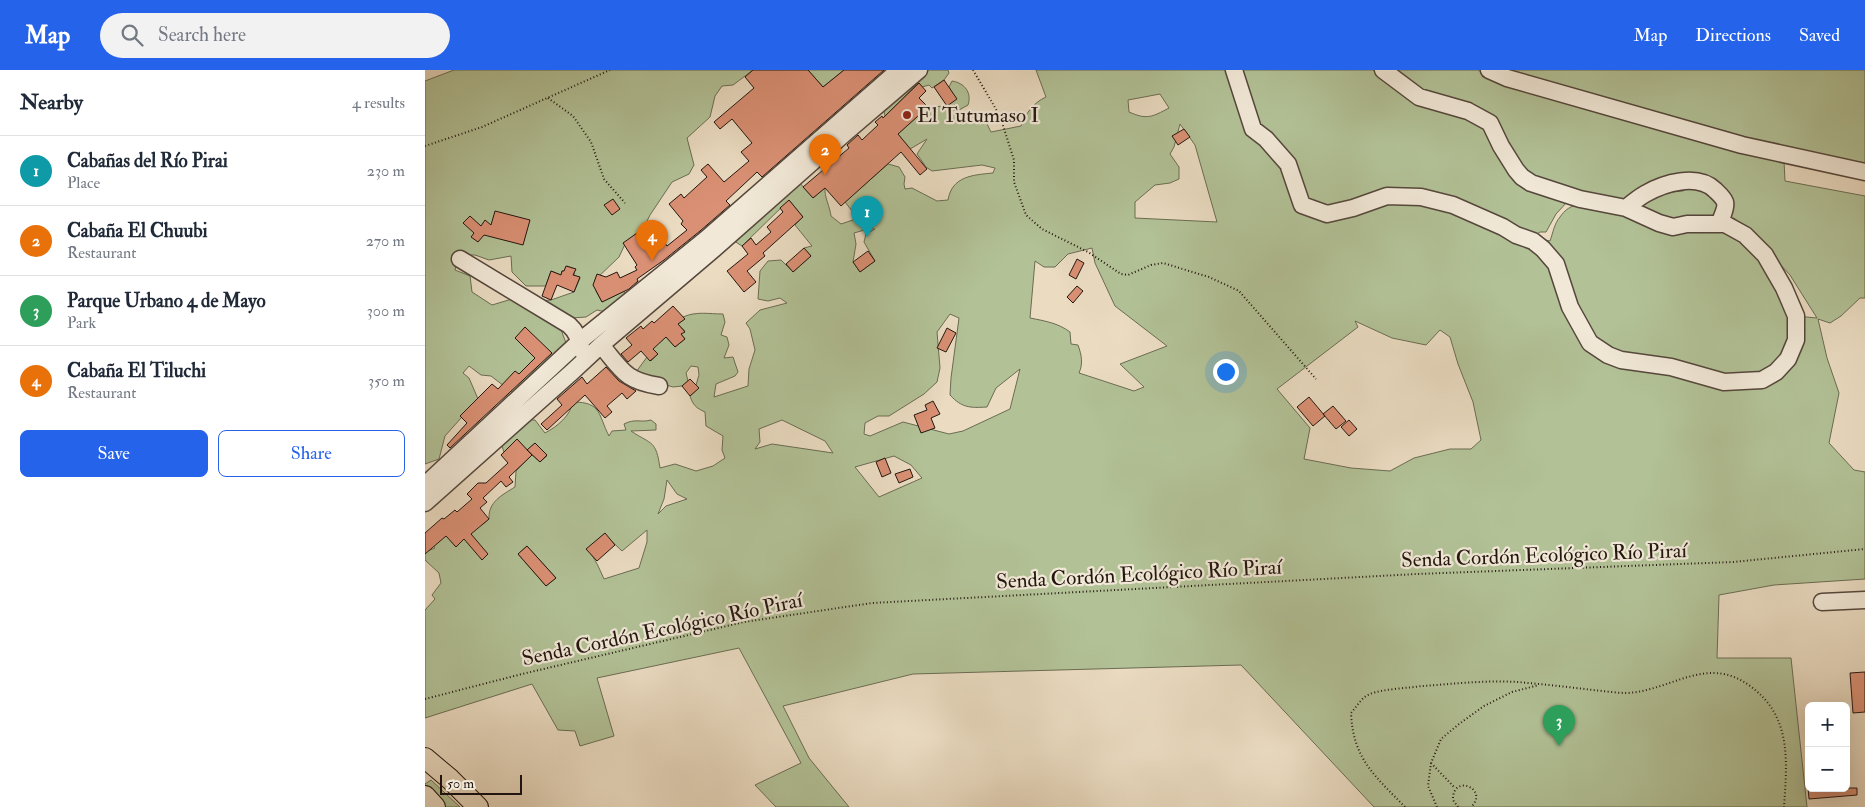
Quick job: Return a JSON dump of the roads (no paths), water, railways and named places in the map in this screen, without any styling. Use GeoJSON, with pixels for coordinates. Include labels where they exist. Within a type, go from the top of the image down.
{"type":"FeatureCollection","features":[{"type":"Feature","properties":{"kind":"main road"},"geometry":{"type":"LineString","coordinates":[[425,758],[450,779],[478,807]]}},
{"type":"Feature","properties":{"kind":"lane"},"geometry":{"type":"LineString","coordinates":[[425,486],[461,463],[531,409],[584,360],[606,334],[840,129],[899,70]]}},
{"type":"Feature","properties":{"kind":"lane"},"geometry":{"type":"LineString","coordinates":[[840,129],[919,70]]}},
{"type":"Feature","properties":{"kind":"lane"},"geometry":{"type":"LineString","coordinates":[[1234,70],[1253,128],[1267,140],[1288,164],[1302,205],[1327,214],[1353,208],[1387,196],[1421,197],[1453,205],[1503,227],[1516,235],[1533,241],[1556,264],[1570,307],[1590,342],[1607,355],[1621,360],[1671,368],[1724,382],[1762,380],[1776,372],[1788,359],[1796,340],[1796,316],[1765,256],[1745,235],[1725,224],[1687,224],[1673,227],[1659,223],[1626,208],[1580,199],[1531,183],[1516,170],[1501,146],[1490,123],[1468,111],[1419,97],[1383,70]]}},
{"type":"Feature","properties":{"kind":"lane"},"geometry":{"type":"LineString","coordinates":[[1489,70],[1507,78],[1742,145],[1865,172]]}},
{"type":"Feature","properties":{"kind":"lane"},"geometry":{"type":"LineString","coordinates":[[1626,208],[1643,195],[1658,188],[1681,182],[1699,181],[1709,184],[1725,201],[1725,210],[1721,216],[1720,224]]}},
{"type":"Feature","properties":{"kind":"lane"},"geometry":{"type":"LineString","coordinates":[[460,259],[575,329],[584,360]]}},
{"type":"Feature","properties":{"kind":"lane"},"geometry":{"type":"LineString","coordinates":[[425,503],[516,401],[580,341],[606,334]]}},
{"type":"Feature","properties":{"kind":"lane"},"geometry":{"type":"LineString","coordinates":[[606,334],[628,376],[645,384],[659,386]]}},
{"type":"Feature","properties":{"kind":"lane"},"geometry":{"type":"LineString","coordinates":[[554,366],[565,378]]}},
{"type":"Feature","properties":{"kind":"lane"},"geometry":{"type":"LineString","coordinates":[[516,401],[531,409]]}},
{"type":"Feature","properties":{"kind":"lane"},"geometry":{"type":"LineString","coordinates":[[1822,602],[1865,600]]}},
{"type":"Feature","properties":{"kind":"place","name":"El Tutumaso I"},"geometry":{"type":"Point","coordinates":[907,115]}},
{"type":"Feature","properties":{"kind":"place","name":"Cabaña El Chuubi"},"geometry":{"type":"Point","coordinates":[825,175]}},
{"type":"Feature","properties":{"kind":"place","name":"Cabañas del Río Pirai"},"geometry":{"type":"Point","coordinates":[867,237]}},
{"type":"Feature","properties":{"kind":"place","name":"Cabaña El Tiluchi"},"geometry":{"type":"Point","coordinates":[652,261]}},
{"type":"Feature","properties":{"kind":"place","name":"Parque Urbano 4 de Mayo"},"geometry":{"type":"Point","coordinates":[1559,746]}}]}
